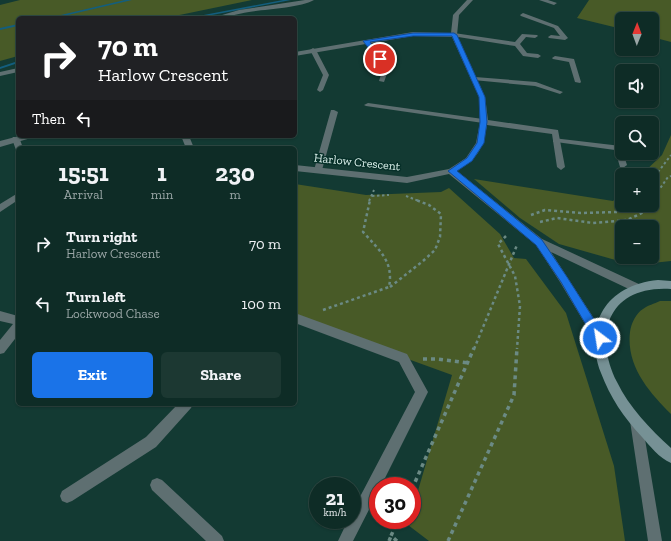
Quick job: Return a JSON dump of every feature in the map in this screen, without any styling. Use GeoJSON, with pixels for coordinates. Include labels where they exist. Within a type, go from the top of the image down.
{"type":"FeatureCollection","features":[{"type":"Feature","properties":{"kind":"street"},"geometry":{"type":"LineString","coordinates":[[221,16],[266,7],[291,6],[311,0]]}},
{"type":"Feature","properties":{"kind":"street"},"geometry":{"type":"LineString","coordinates":[[542,0],[554,3]]}},
{"type":"Feature","properties":{"kind":"street"},"geometry":{"type":"LineString","coordinates":[[454,35],[456,15],[467,1]]}},
{"type":"Feature","properties":{"kind":"street"},"geometry":{"type":"LineString","coordinates":[[523,15],[556,27],[565,38],[550,37]]}},
{"type":"Feature","properties":{"kind":"street"},"geometry":{"type":"LineString","coordinates":[[297,54],[413,34],[454,35],[517,44],[525,55],[538,56]]}},
{"type":"Feature","properties":{"kind":"street","name":"Harlow Crescent"},"geometry":{"type":"LineString","coordinates":[[297,168],[407,180],[451,171],[470,160],[480,143],[484,122],[482,97],[454,35]]}},
{"type":"Feature","properties":{"kind":"street"},"geometry":{"type":"LineString","coordinates":[[517,44],[524,35],[535,36]]}},
{"type":"Feature","properties":{"kind":"street"},"geometry":{"type":"LineString","coordinates":[[366,41],[386,68],[382,81]]}},
{"type":"Feature","properties":{"kind":"street"},"geometry":{"type":"LineString","coordinates":[[313,50],[326,75],[320,90]]}},
{"type":"Feature","properties":{"kind":"street"},"geometry":{"type":"LineString","coordinates":[[555,58],[572,60],[578,82]]}},
{"type":"Feature","properties":{"kind":"street"},"geometry":{"type":"LineString","coordinates":[[0,74],[16,70]]}},
{"type":"Feature","properties":{"kind":"street"},"geometry":{"type":"LineString","coordinates":[[475,79],[536,84],[560,92]]}},
{"type":"Feature","properties":{"kind":"street"},"geometry":{"type":"LineString","coordinates":[[368,105],[555,132],[561,167]]}},
{"type":"Feature","properties":{"kind":"street"},"geometry":{"type":"LineString","coordinates":[[318,170],[334,112]]}},
{"type":"Feature","properties":{"kind":"street"},"geometry":{"type":"LineString","coordinates":[[0,144],[20,138]]}},
{"type":"Feature","properties":{"kind":"street"},"geometry":{"type":"LineString","coordinates":[[16,139],[18,146]]}},
{"type":"Feature","properties":{"kind":"street"},"geometry":{"type":"LineString","coordinates":[[556,140],[618,148],[623,165]]}},
{"type":"Feature","properties":{"kind":"street"},"geometry":{"type":"LineString","coordinates":[[451,171],[517,226],[539,242],[637,288]]}},
{"type":"Feature","properties":{"kind":"street"},"geometry":{"type":"LineString","coordinates":[[0,209],[16,197]]}},
{"type":"Feature","properties":{"kind":"street"},"geometry":{"type":"LineString","coordinates":[[539,242],[564,279],[600,338]]}},
{"type":"Feature","properties":{"kind":"street"},"geometry":{"type":"LineString","coordinates":[[671,285],[664,284],[637,288],[618,298],[605,315],[600,338],[604,363],[615,392],[636,421],[671,456]]}},
{"type":"Feature","properties":{"kind":"street"},"geometry":{"type":"LineString","coordinates":[[0,316],[16,321]]}},
{"type":"Feature","properties":{"kind":"street"},"geometry":{"type":"LineString","coordinates":[[297,319],[403,358],[422,392],[345,541]]}},
{"type":"Feature","properties":{"kind":"street"},"geometry":{"type":"LineString","coordinates":[[0,349],[16,329]]}},
{"type":"Feature","properties":{"kind":"street"},"geometry":{"type":"LineString","coordinates":[[67,496],[151,442],[185,406]]}},
{"type":"Feature","properties":{"kind":"street"},"geometry":{"type":"LineString","coordinates":[[636,421],[655,541]]}},
{"type":"Feature","properties":{"kind":"street"},"geometry":{"type":"LineString","coordinates":[[157,484],[217,541]]}},
{"type":"Feature","properties":{"kind":"path"},"geometry":{"type":"LineString","coordinates":[[659,171],[671,155]]}},
{"type":"Feature","properties":{"kind":"path"},"geometry":{"type":"LineString","coordinates":[[659,190],[668,177],[671,176]]}},
{"type":"Feature","properties":{"kind":"path"},"geometry":{"type":"LineString","coordinates":[[379,177],[368,204],[363,232],[390,264],[392,277],[389,287]]}},
{"type":"Feature","properties":{"kind":"path"},"geometry":{"type":"LineString","coordinates":[[372,196],[392,195]]}},
{"type":"Feature","properties":{"kind":"path"},"geometry":{"type":"LineString","coordinates":[[314,324],[324,309],[389,287],[416,267],[437,247],[442,229],[441,214],[429,205],[408,196],[400,196]]}},
{"type":"Feature","properties":{"kind":"path"},"geometry":{"type":"LineString","coordinates":[[448,541],[514,395],[520,306],[515,276],[498,244],[528,215],[545,210],[581,213],[617,212]]}},
{"type":"Feature","properties":{"kind":"path"},"geometry":{"type":"LineString","coordinates":[[417,477],[468,363],[515,248],[526,233],[538,222],[557,218],[593,223],[628,220],[644,212]]}},
{"type":"Feature","properties":{"kind":"path"},"geometry":{"type":"LineString","coordinates":[[403,358],[437,359],[468,363]]}},
{"type":"Feature","properties":{"kind":"path"},"geometry":{"type":"LineString","coordinates":[[389,541],[395,529]]}},
{"type":"Feature","properties":{"kind":"path"},"geometry":{"type":"LineString","coordinates":[[392,536],[397,541]]}},
{"type":"Feature","properties":{"kind":"green space"},"geometry":{"type":"Polygon","coordinates":[[[20,0],[252,0],[175,16],[16,16],[16,57],[0,61],[0,5],[20,0]]]}},
{"type":"Feature","properties":{"kind":"green space"},"geometry":{"type":"Polygon","coordinates":[[[589,0],[671,0],[671,42],[659,39],[659,12],[615,12],[615,27],[577,18],[589,0]]]}},
{"type":"Feature","properties":{"kind":"green space"},"geometry":{"type":"Polygon","coordinates":[[[671,135],[671,261],[659,262],[659,220],[615,220],[615,260],[559,244],[520,218],[474,179],[613,201],[615,199],[615,212],[659,212],[659,168],[648,168],[657,160],[659,160],[662,155],[671,135]]]}},
{"type":"Feature","properties":{"kind":"green space"},"geometry":{"type":"Polygon","coordinates":[[[297,184],[366,195],[441,192],[449,188],[500,234],[514,258],[526,259],[566,313],[614,466],[625,541],[429,541],[413,529],[421,529],[421,480],[452,375],[297,319],[297,184]]]}},
{"type":"Feature","properties":{"kind":"green space"},"geometry":{"type":"Polygon","coordinates":[[[660,301],[671,301],[671,414],[655,397],[641,378],[635,367],[630,344],[630,332],[636,316],[640,311],[660,301]]]}},
{"type":"Feature","properties":{"kind":"waterway"},"geometry":{"type":"LineString","coordinates":[[59,16],[130,0]]}},
{"type":"Feature","properties":{"kind":"waterway"},"geometry":{"type":"LineString","coordinates":[[201,16],[289,0]]}},
{"type":"Feature","properties":{"kind":"waterway"},"geometry":{"type":"LineString","coordinates":[[0,29],[16,25]]}},
{"type":"Feature","properties":{"kind":"waterway"},"geometry":{"type":"LineString","coordinates":[[0,68],[16,63]]}},
{"type":"Feature","properties":{"kind":"route"},"geometry":{"type":"LineString","coordinates":[[380,59],[366,41],[413,34],[454,35],[482,97],[484,122],[480,143],[470,160],[451,171],[517,226],[539,242],[564,279],[600,338]]}}]}
